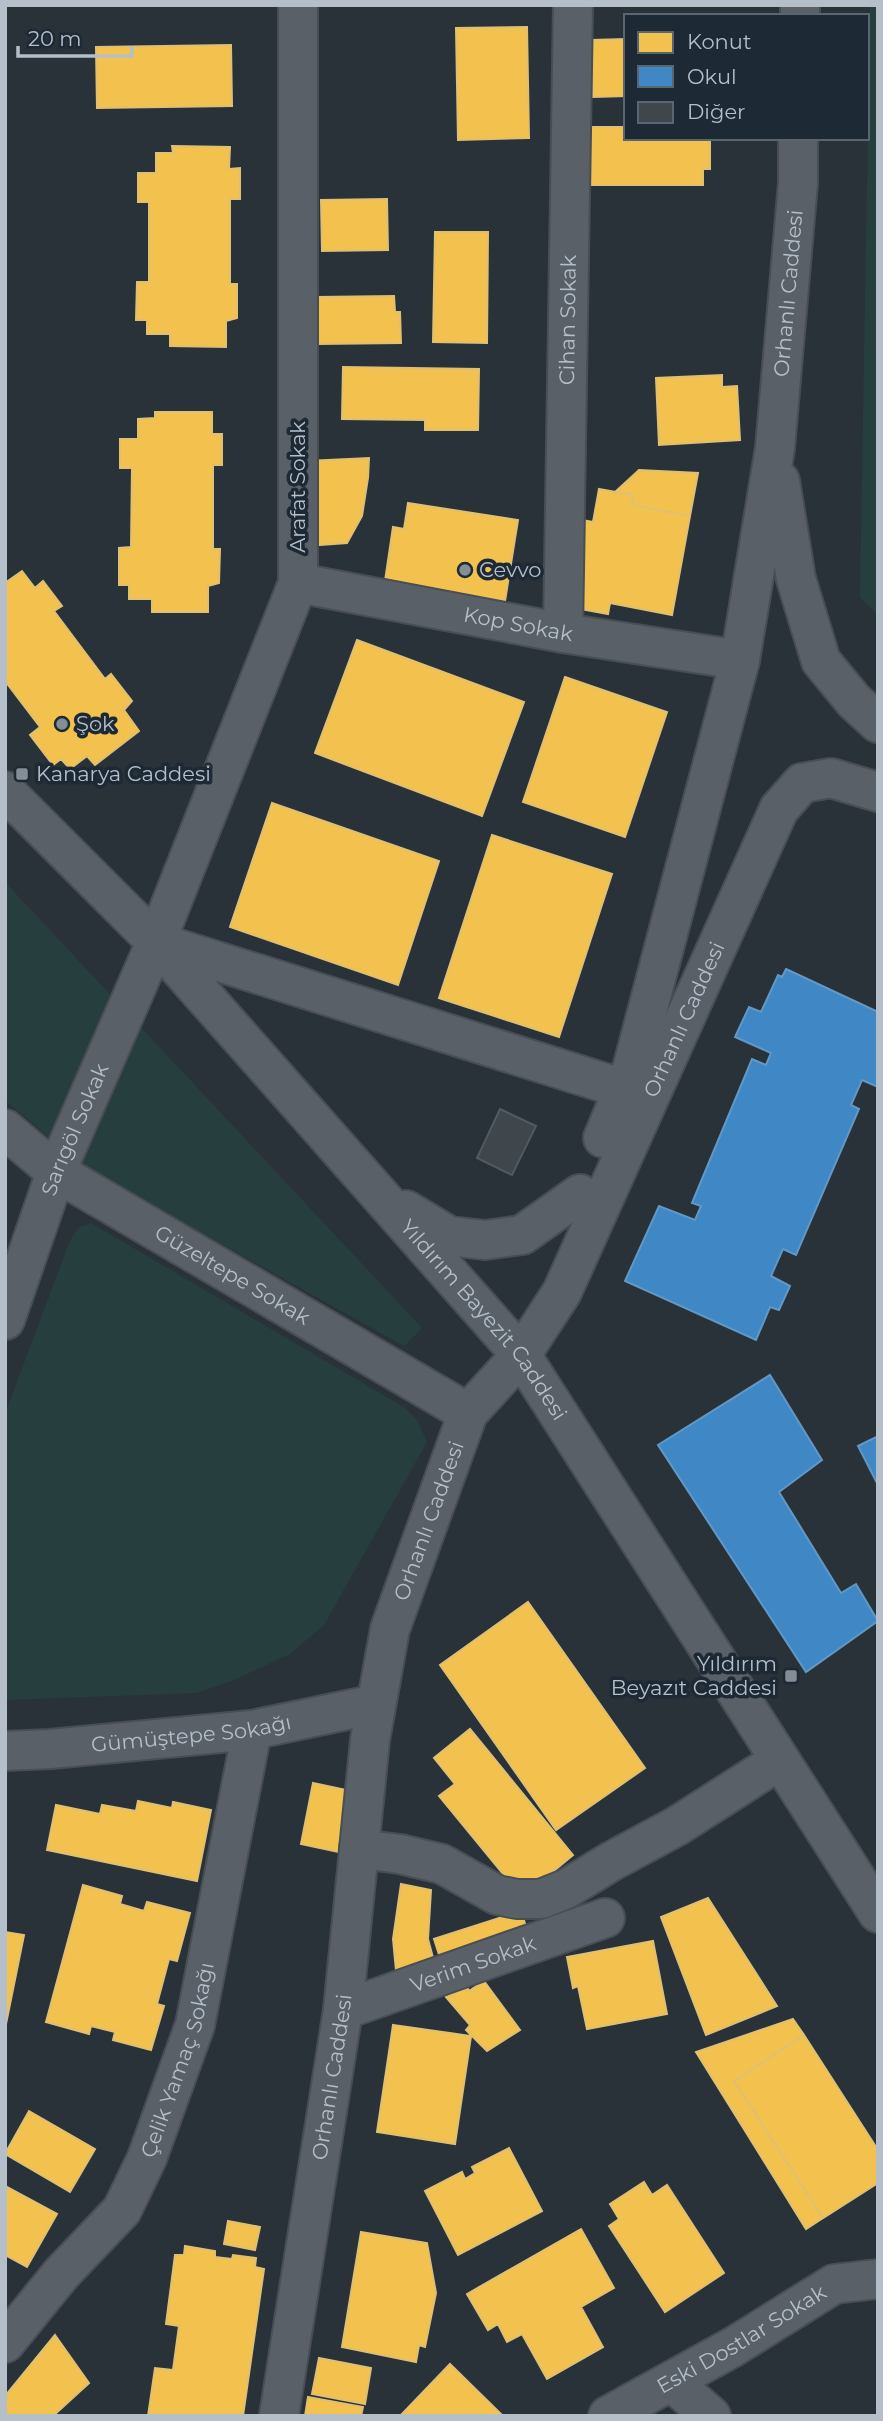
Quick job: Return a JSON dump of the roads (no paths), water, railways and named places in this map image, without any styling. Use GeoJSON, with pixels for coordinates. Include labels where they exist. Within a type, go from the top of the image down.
{"type":"FeatureCollection","features":[{"type":"Feature","properties":{"kind":"street","name":"Arafat Sokak"},"geometry":{"type":"LineString","coordinates":[[156,942],[298,583],[298,5]]}},
{"type":"Feature","properties":{"kind":"street","name":"Cihan Sokak"},"geometry":{"type":"LineString","coordinates":[[563,633],[573,5]]}},
{"type":"Feature","properties":{"kind":"street","name":"Orhanlı Caddesi"},"geometry":{"type":"LineString","coordinates":[[775,448],[798,183],[799,140]]}},
{"type":"Feature","properties":{"kind":"street"},"geometry":{"type":"LineString","coordinates":[[521,1355],[536,1284],[580,1194],[632,1069],[740,660],[775,448]]}},
{"type":"Feature","properties":{"kind":"street"},"geometry":{"type":"LineString","coordinates":[[775,448],[796,579],[821,661],[854,701],[878,723]]}},
{"type":"Feature","properties":{"kind":"street","name":"Kop Sokak"},"geometry":{"type":"LineString","coordinates":[[298,583],[563,633],[740,660]]}},
{"type":"Feature","properties":{"kind":"street","name":"Orhanlı Caddesi"},"geometry":{"type":"LineString","coordinates":[[279,2416],[342,2010],[376,1704],[390,1629],[468,1412],[521,1355],[562,1292],[779,809],[802,783],[831,778],[878,792]]}},
{"type":"Feature","properties":{"kind":"street","name":"Yıldırım Bayezit Caddesi"},"geometry":{"type":"LineString","coordinates":[[5,790],[156,942],[521,1355],[878,1913]]}},
{"type":"Feature","properties":{"kind":"street"},"geometry":{"type":"LineString","coordinates":[[156,942],[624,1089]]}},
{"type":"Feature","properties":{"kind":"street","name":"Sarıgöl Sokak"},"geometry":{"type":"LineString","coordinates":[[5,1320],[56,1172],[156,942]]}},
{"type":"Feature","properties":{"kind":"street","name":"Güzeltepe Sokak"},"geometry":{"type":"LineString","coordinates":[[5,1129],[56,1172],[468,1412]]}},
{"type":"Feature","properties":{"kind":"street"},"geometry":{"type":"LineString","coordinates":[[377,1192],[449,1236],[485,1240],[522,1235],[580,1194]]}},
{"type":"Feature","properties":{"kind":"street","name":"Gümüştepe Sokağı"},"geometry":{"type":"LineString","coordinates":[[5,1751],[252,1730],[376,1704]]}},
{"type":"Feature","properties":{"kind":"street","name":"Çelik Yamaç Sokağı"},"geometry":{"type":"LineString","coordinates":[[5,2343],[61,2274],[122,2210],[148,2158],[195,2025],[252,1730]]}},
{"type":"Feature","properties":{"kind":"street"},"geometry":{"type":"LineString","coordinates":[[359,1849],[400,1854],[442,1864],[497,1895],[517,1899],[541,1899],[566,1889],[677,1826],[780,1760]]}},
{"type":"Feature","properties":{"kind":"street","name":"Verim Sokak"},"geometry":{"type":"LineString","coordinates":[[342,2010],[605,1918]]}},
{"type":"Feature","properties":{"kind":"street","name":"Eski Dostlar Sokak"},"geometry":{"type":"LineString","coordinates":[[608,2416],[672,2382],[834,2284],[878,2279]]}},
{"type":"Feature","properties":{"kind":"street"},"geometry":{"type":"LineString","coordinates":[[672,2382],[711,2416]]}},
{"type":"Feature","properties":{"kind":"place","name":"Cevvo"},"geometry":{"type":"Point","coordinates":[465,570]}},
{"type":"Feature","properties":{"kind":"place","name":"Şok"},"geometry":{"type":"Point","coordinates":[62,724]}},
{"type":"Feature","properties":{"kind":"place","name":"Kanarya Caddesi"},"geometry":{"type":"Point","coordinates":[22,774]}},
{"type":"Feature","properties":{"kind":"place","name":"Yıldırım Beyazıt Caddesi"},"geometry":{"type":"Point","coordinates":[791,1676]}}]}
